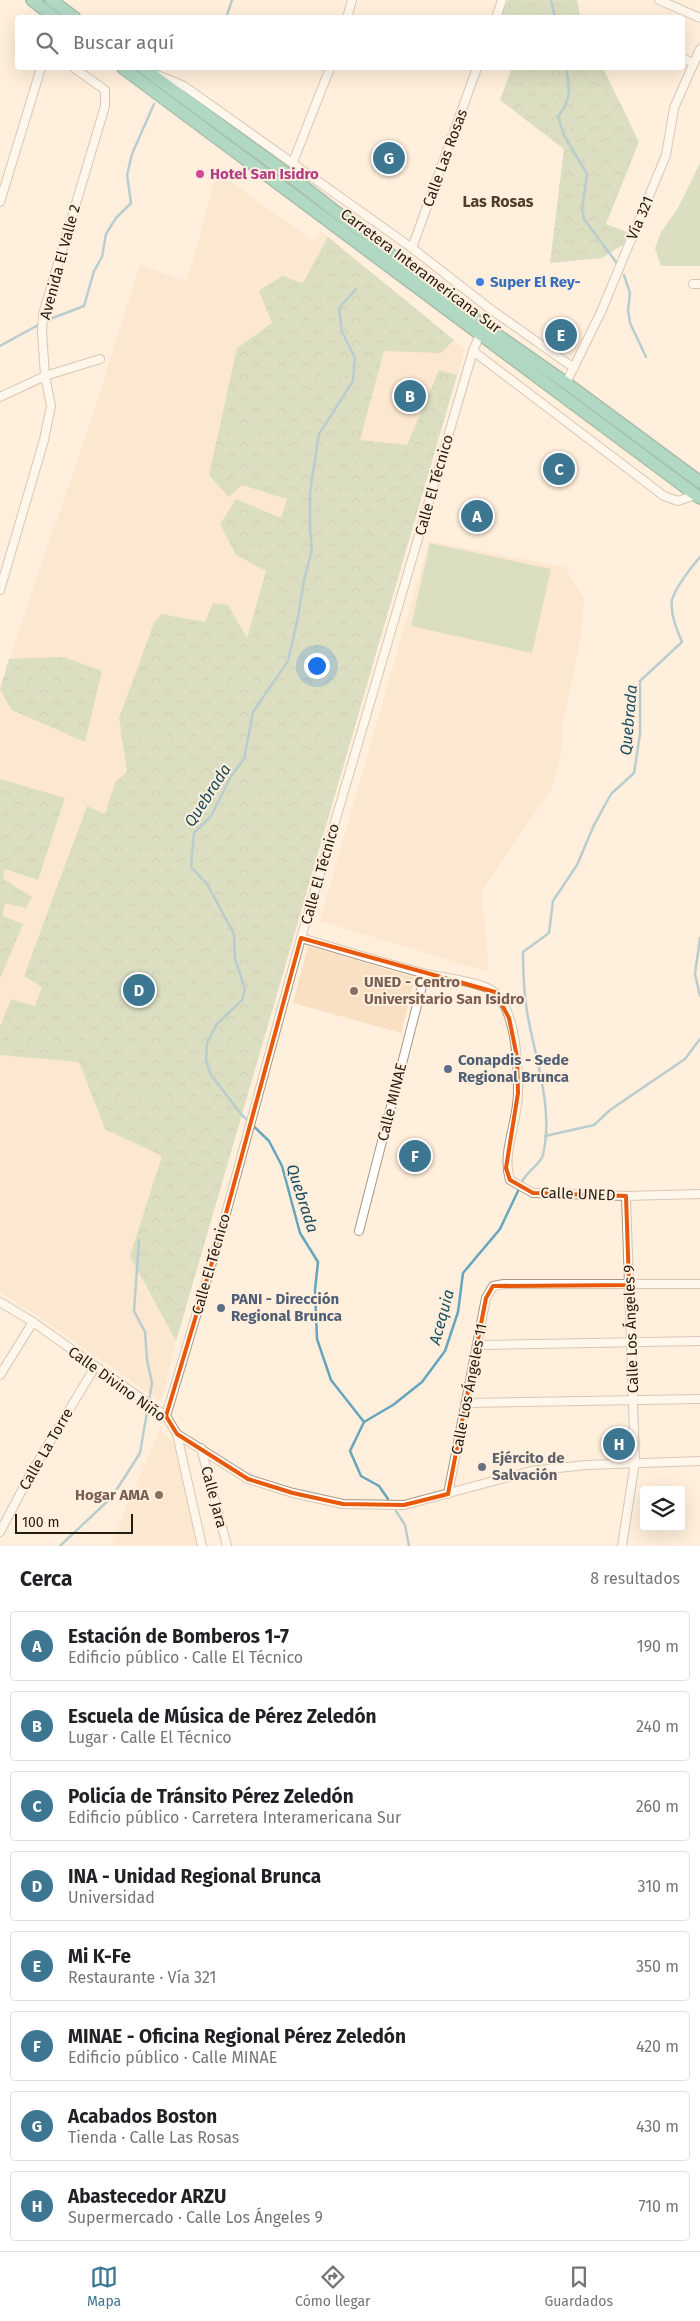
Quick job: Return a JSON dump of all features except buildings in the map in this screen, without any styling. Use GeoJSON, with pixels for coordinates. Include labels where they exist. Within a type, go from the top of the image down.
{"type":"FeatureCollection","features":[{"type":"Feature","properties":{"kind":"highway"},"geometry":{"type":"LineString","coordinates":[[32,0],[51,15]]}},
{"type":"Feature","properties":{"kind":"highway"},"geometry":{"type":"LineString","coordinates":[[51,0],[68,15]]}},
{"type":"Feature","properties":{"kind":"highway","name":"Carretera Interamericana Sur"},"geometry":{"type":"LineString","coordinates":[[125,70],[480,334],[566,383],[700,482]]}},
{"type":"Feature","properties":{"kind":"highway","name":"Carretera Interamericana Sur"},"geometry":{"type":"LineString","coordinates":[[148,71],[340,215],[519,356],[590,416],[698,497]]}},
{"type":"Feature","properties":{"kind":"highway"},"geometry":{"type":"LineString","coordinates":[[459,308],[480,334]]}},
{"type":"Feature","properties":{"kind":"highway"},"geometry":{"type":"LineString","coordinates":[[566,383],[568,394],[590,416]]}},
{"type":"Feature","properties":{"kind":"street"},"geometry":{"type":"LineString","coordinates":[[347,15],[352,0]]}},
{"type":"Feature","properties":{"kind":"street"},"geometry":{"type":"LineString","coordinates":[[497,15],[502,0]]}},
{"type":"Feature","properties":{"kind":"street"},"geometry":{"type":"LineString","coordinates":[[659,0],[700,18]]}},
{"type":"Feature","properties":{"kind":"street","name":"Vía 321"},"geometry":{"type":"LineString","coordinates":[[566,383],[601,312],[666,156],[674,108],[700,49]]}},
{"type":"Feature","properties":{"kind":"street"},"geometry":{"type":"LineString","coordinates":[[685,59],[694,63]]}},
{"type":"Feature","properties":{"kind":"street"},"geometry":{"type":"LineString","coordinates":[[0,202],[40,70]]}},
{"type":"Feature","properties":{"kind":"street","name":"Avenida El Valle 2"},"geometry":{"type":"LineString","coordinates":[[0,590],[44,440],[51,406],[45,376],[42,317],[106,96],[104,90],[97,83],[77,70]]}},
{"type":"Feature","properties":{"kind":"street"},"geometry":{"type":"LineString","coordinates":[[293,162],[329,70]]}},
{"type":"Feature","properties":{"kind":"street","name":"Calle Las Rosas"},"geometry":{"type":"LineString","coordinates":[[412,248],[476,70]]}},
{"type":"Feature","properties":{"kind":"street"},"geometry":{"type":"LineString","coordinates":[[148,71],[170,78],[184,86],[412,248],[489,308],[574,368]]}},
{"type":"Feature","properties":{"kind":"street"},"geometry":{"type":"LineString","coordinates":[[340,215],[348,202]]}},
{"type":"Feature","properties":{"kind":"street","name":"Calle El Técnico"},"geometry":{"type":"LineString","coordinates":[[166,1416],[220,1239],[301,938],[473,351],[480,334]]}},
{"type":"Feature","properties":{"kind":"street"},"geometry":{"type":"LineString","coordinates":[[473,351],[664,496],[678,501],[698,497]]}},
{"type":"Feature","properties":{"kind":"street"},"geometry":{"type":"LineString","coordinates":[[0,397],[45,376],[100,359]]}},
{"type":"Feature","properties":{"kind":"street","name":"Calle UNED"},"geometry":{"type":"LineString","coordinates":[[301,938],[425,974],[483,986],[495,992],[504,1006],[517,1057],[518,1093],[506,1168],[510,1180],[533,1193],[626,1196],[700,1194]]}},
{"type":"Feature","properties":{"kind":"street","name":"Calle MINAE"},"geometry":{"type":"LineString","coordinates":[[359,1231],[425,974]]}},
{"type":"Feature","properties":{"kind":"street","name":"Calle Los Ángeles 9"},"geometry":{"type":"LineString","coordinates":[[622,1546],[635,1462],[626,1196]]}},
{"type":"Feature","properties":{"kind":"street","name":"Calle Los Ángeles 11"},"geometry":{"type":"LineString","coordinates":[[448,1494],[486,1298],[493,1286],[504,1284],[629,1285]]}},
{"type":"Feature","properties":{"kind":"street"},"geometry":{"type":"LineString","coordinates":[[629,1285],[700,1284]]}},
{"type":"Feature","properties":{"kind":"street","name":"Calle Divino Niño"},"geometry":{"type":"LineString","coordinates":[[0,1302],[33,1322],[166,1416],[178,1434],[248,1479],[293,1493],[343,1504],[404,1505],[531,1471],[635,1462],[700,1461]]}},
{"type":"Feature","properties":{"kind":"street"},"geometry":{"type":"LineString","coordinates":[[0,1375],[33,1322]]}},
{"type":"Feature","properties":{"kind":"street"},"geometry":{"type":"LineString","coordinates":[[478,1345],[700,1341]]}},
{"type":"Feature","properties":{"kind":"street","name":"Calle La Torre"},"geometry":{"type":"LineString","coordinates":[[0,1532],[31,1473],[95,1367]]}},
{"type":"Feature","properties":{"kind":"street"},"geometry":{"type":"LineString","coordinates":[[466,1403],[700,1399]]}},
{"type":"Feature","properties":{"kind":"street"},"geometry":{"type":"LineString","coordinates":[[178,1434],[202,1546]]}},
{"type":"Feature","properties":{"kind":"street","name":"Calle Jara"},"geometry":{"type":"LineString","coordinates":[[201,1448],[228,1546]]}},
{"type":"Feature","properties":{"kind":"highlighted area"},"geometry":{"type":"Polygon","coordinates":[[[301,938],[495,992],[509,1018],[517,1057],[518,1093],[506,1168],[510,1180],[533,1193],[626,1196],[629,1285],[493,1286],[486,1298],[448,1494],[404,1505],[343,1504],[293,1493],[248,1479],[177,1434],[166,1416],[219,1239],[301,938]]]}},
{"type":"Feature","properties":{"kind":"shaded area"},"geometry":{"type":"Polygon","coordinates":[[[217,172],[313,241],[321,231],[465,349],[176,1341],[161,1402],[47,1322],[0,1292],[0,687],[97,402],[140,264],[187,282],[217,172]]]}},
{"type":"Feature","properties":{"kind":"shaded area"},"geometry":{"type":"Polygon","coordinates":[[[429,541],[565,567],[584,599],[581,635],[562,729],[562,750],[551,790],[489,879],[482,893],[489,972],[320,921],[429,541]]]}},
{"type":"Feature","properties":{"kind":"shaded area","name":"UNED - Centro Universitario San Isidro"},"geometry":{"type":"Polygon","coordinates":[[[308,946],[415,978],[401,1033],[293,1003],[308,946]]]}},
{"type":"Feature","properties":{"kind":"shaded area","name":"Hogar AMA"},"geometry":{"type":"Polygon","coordinates":[[[160,1430],[174,1444],[197,1546],[110,1546],[160,1430]]]}},
{"type":"Feature","properties":{"kind":"green space"},"geometry":{"type":"Polygon","coordinates":[[[508,0],[577,0],[580,15],[502,15],[508,0]]]}},
{"type":"Feature","properties":{"kind":"green space"},"geometry":{"type":"Polygon","coordinates":[[[511,70],[604,70],[639,142],[606,224],[629,233],[624,244],[602,258],[550,263],[564,149],[500,100],[511,70]]]}},
{"type":"Feature","properties":{"kind":"green space"},"geometry":{"type":"Polygon","coordinates":[[[700,163],[700,266],[661,266],[655,248],[661,232],[678,208],[700,163]]]}},
{"type":"Feature","properties":{"kind":"green space"},"geometry":{"type":"Polygon","coordinates":[[[328,237],[454,340],[441,353],[384,351],[360,440],[407,445],[439,370],[457,375],[176,1341],[130,1256],[162,1156],[105,1129],[79,1062],[0,1055],[0,1027],[11,999],[35,1006],[42,987],[24,976],[87,806],[105,814],[115,783],[127,771],[119,718],[154,623],[161,614],[205,622],[213,603],[228,605],[247,638],[266,571],[236,555],[220,524],[236,499],[281,518],[287,499],[242,485],[229,497],[209,475],[237,348],[272,323],[259,291],[282,276],[303,283],[328,237]]]}},
{"type":"Feature","properties":{"kind":"green space"},"geometry":{"type":"Polygon","coordinates":[[[430,543],[551,569],[532,653],[411,626],[430,543]]]}},
{"type":"Feature","properties":{"kind":"green space"},"geometry":{"type":"Polygon","coordinates":[[[64,657],[102,671],[85,742],[12,710],[0,690],[9,659],[64,657]]]}},
{"type":"Feature","properties":{"kind":"green space"},"geometry":{"type":"Polygon","coordinates":[[[0,779],[65,798],[38,880],[5,869],[3,879],[32,897],[26,908],[4,903],[3,916],[23,924],[0,979],[0,779]]]}},
{"type":"Feature","properties":{"kind":"waterway"},"geometry":{"type":"LineString","coordinates":[[227,15],[232,0]]}},
{"type":"Feature","properties":{"kind":"waterway"},"geometry":{"type":"LineString","coordinates":[[551,0],[554,15]]}},
{"type":"Feature","properties":{"kind":"waterway"},"geometry":{"type":"LineString","coordinates":[[566,70],[568,99],[558,117],[564,135],[587,174],[582,210],[584,219],[616,262]]}},
{"type":"Feature","properties":{"kind":"waterway"},"geometry":{"type":"LineString","coordinates":[[45,321],[84,306],[94,271],[102,257],[106,234],[116,218],[131,203],[127,175],[132,154],[154,104]]}},
{"type":"Feature","properties":{"kind":"waterway"},"geometry":{"type":"LineString","coordinates":[[624,275],[630,293],[628,310],[630,323],[646,357]]}},
{"type":"Feature","properties":{"kind":"waterway","name":"Quebrada"},"geometry":{"type":"LineString","coordinates":[[356,289],[339,308],[342,332],[355,358],[353,381],[319,434],[310,492],[312,550],[288,661],[253,712],[244,759],[231,776],[211,816],[194,833],[191,867],[207,884],[234,934],[235,959],[245,989],[242,1000],[216,1025],[207,1043],[206,1061],[211,1075],[242,1115],[269,1141],[282,1166],[300,1233],[318,1262],[315,1290],[317,1339],[331,1380],[364,1422]]}},
{"type":"Feature","properties":{"kind":"waterway"},"geometry":{"type":"LineString","coordinates":[[0,346],[40,324]]}},
{"type":"Feature","properties":{"kind":"waterway","name":"Quebrada"},"geometry":{"type":"LineString","coordinates":[[522,1182],[541,1159],[546,1137],[545,1101],[527,1012],[523,952],[549,933],[553,901],[577,865],[594,825],[611,794],[634,773],[640,734],[640,681],[682,642],[673,616],[672,600],[680,583],[700,557]]}},
{"type":"Feature","properties":{"kind":"waterway","name":"Quebrada"},"geometry":{"type":"LineString","coordinates":[[700,938],[695,974],[700,996]]}},
{"type":"Feature","properties":{"kind":"waterway","name":"Quebrada"},"geometry":{"type":"LineString","coordinates":[[545,1136],[594,1125],[610,1110],[685,1059],[700,1039]]}},
{"type":"Feature","properties":{"kind":"waterway","name":"Acequia"},"geometry":{"type":"LineString","coordinates":[[388,1499],[379,1486],[361,1476],[350,1451],[364,1422],[393,1405],[422,1382],[445,1351],[458,1312],[463,1273],[500,1229],[518,1191]]}},
{"type":"Feature","properties":{"kind":"waterway","name":"Quebrada"},"geometry":{"type":"LineString","coordinates":[[60,1546],[112,1497],[140,1453],[152,1383],[147,1360],[145,1332],[134,1311],[139,1240]]}},
{"type":"Feature","properties":{"kind":"waterway","name":"Acequia"},"geometry":{"type":"LineString","coordinates":[[396,1511],[405,1525],[409,1546]]}},
{"type":"Feature","properties":{"kind":"place","name":"Acabados Boston"},"geometry":{"type":"Point","coordinates":[389,158]}},
{"type":"Feature","properties":{"kind":"place","name":"Hotel San Isidro"},"geometry":{"type":"Point","coordinates":[200,174]}},
{"type":"Feature","properties":{"kind":"place","name":"Super El Rey-"},"geometry":{"type":"Point","coordinates":[480,282]}},
{"type":"Feature","properties":{"kind":"place","name":"Mi K-Fe"},"geometry":{"type":"Point","coordinates":[561,335]}},
{"type":"Feature","properties":{"kind":"place","name":"Escuela de Música de Pérez Zeledón"},"geometry":{"type":"Point","coordinates":[410,396]}},
{"type":"Feature","properties":{"kind":"place","name":"Policía de Tránsito Pérez Zeledón"},"geometry":{"type":"Point","coordinates":[559,469]}},
{"type":"Feature","properties":{"kind":"place","name":"Estación de Bomberos 1-7"},"geometry":{"type":"Point","coordinates":[477,516]}},
{"type":"Feature","properties":{"kind":"place","name":"INA - Unidad Regional Brunca"},"geometry":{"type":"Point","coordinates":[139,990]}},
{"type":"Feature","properties":{"kind":"place","name":"UNED - Centro Universitario San Isidro"},"geometry":{"type":"Point","coordinates":[354,991]}},
{"type":"Feature","properties":{"kind":"place","name":"Conapdis - Sede Regional Brunca"},"geometry":{"type":"Point","coordinates":[448,1069]}},
{"type":"Feature","properties":{"kind":"place","name":"MINAE - Oficina Regional Pérez Zeledón"},"geometry":{"type":"Point","coordinates":[415,1156]}},
{"type":"Feature","properties":{"kind":"place","name":"PANI - Dirección Regional Brunca"},"geometry":{"type":"Point","coordinates":[221,1308]}},
{"type":"Feature","properties":{"kind":"place","name":"Abastecedor ARZU"},"geometry":{"type":"Point","coordinates":[619,1444]}},
{"type":"Feature","properties":{"kind":"place","name":"Ejército de Salvación"},"geometry":{"type":"Point","coordinates":[482,1467]}},
{"type":"Feature","properties":{"kind":"place","name":"Hogar AMA"},"geometry":{"type":"Point","coordinates":[159,1495]}},
{"type":"Feature","properties":{"kind":"district","name":"Las Rosas"},"geometry":{"type":"Point","coordinates":[498,201]}}]}
